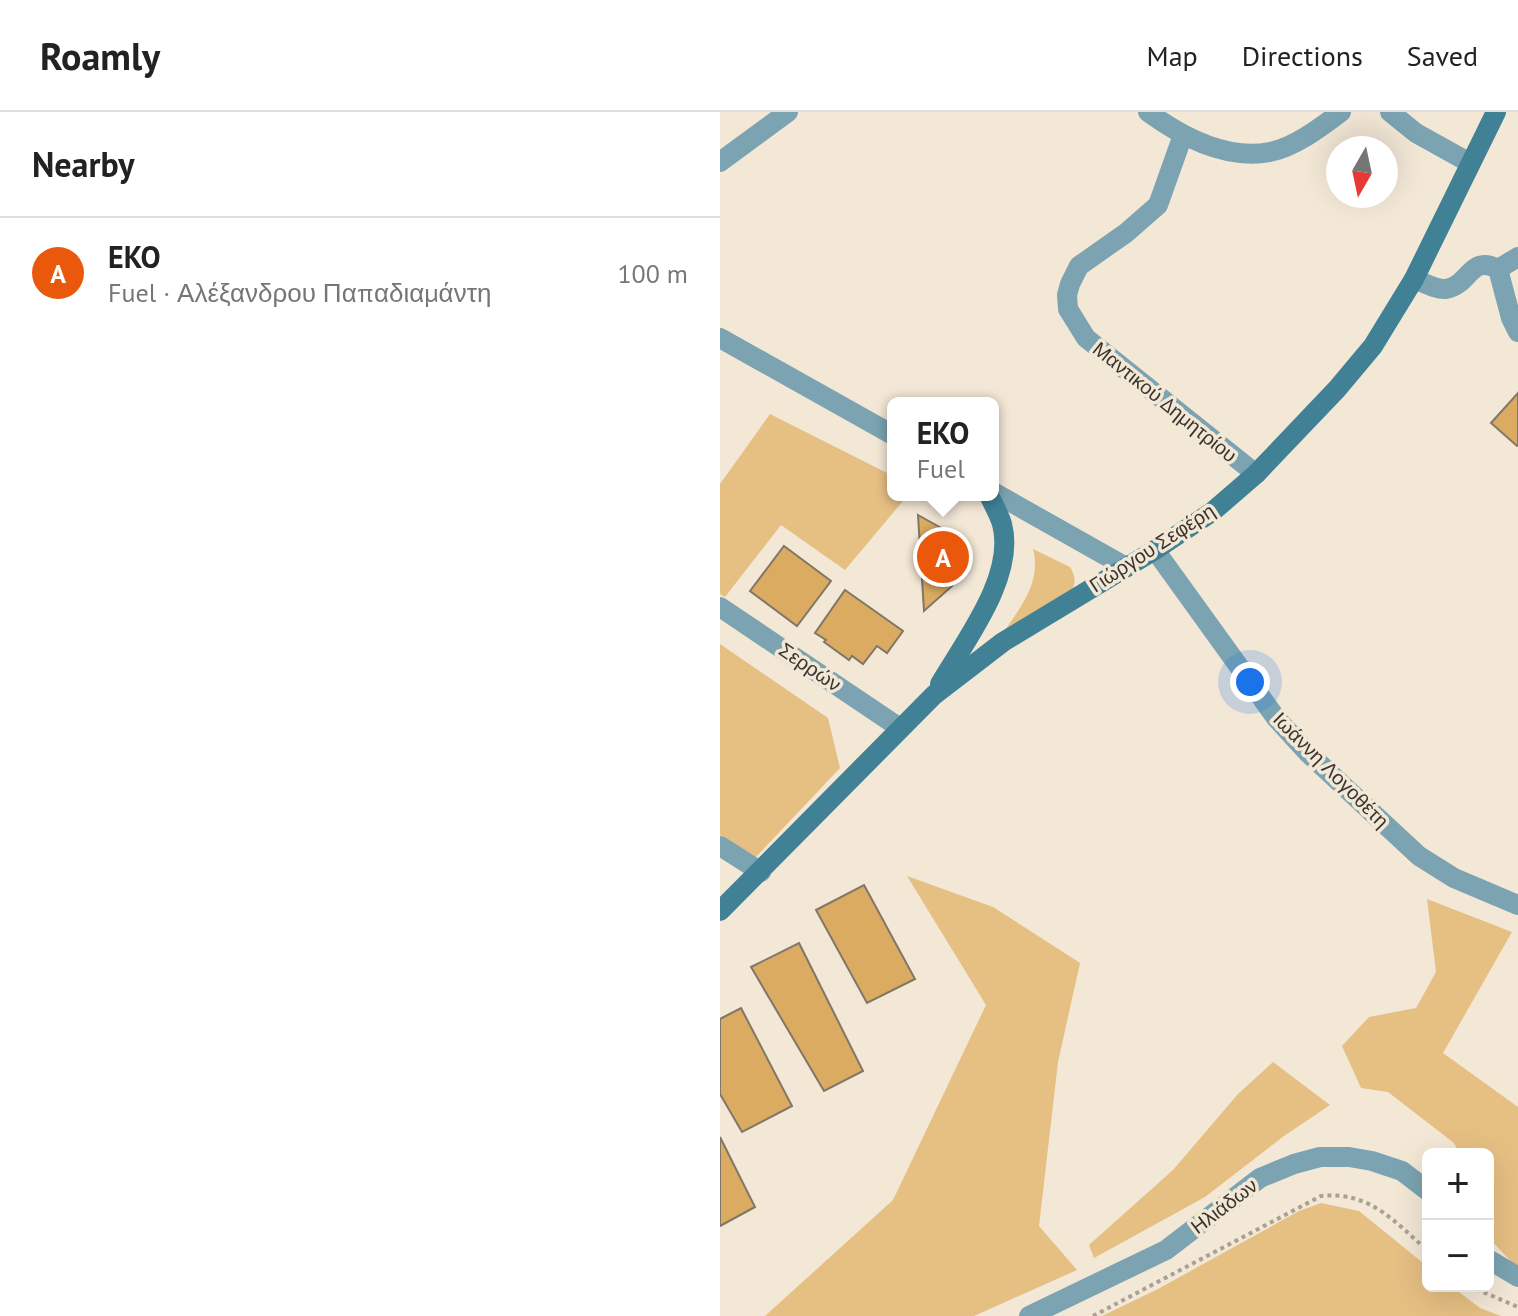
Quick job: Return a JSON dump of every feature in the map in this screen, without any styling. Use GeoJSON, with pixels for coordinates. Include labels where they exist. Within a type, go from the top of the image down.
{"type":"FeatureCollection","features":[{"type":"Feature","properties":{"kind":"main road","name":"Γιώργου Σεφέρη"},"geometry":{"type":"LineString","coordinates":[[720,911],[934,695],[1003,642],[1212,512],[1256,474],[1337,389],[1373,346],[1414,279],[1496,112]]}},
{"type":"Feature","properties":{"kind":"main road"},"geometry":{"type":"LineString","coordinates":[[934,695],[999,578],[1004,541],[1002,523],[994,501]]}},
{"type":"Feature","properties":{"kind":"street"},"geometry":{"type":"LineString","coordinates":[[720,162],[788,112]]}},
{"type":"Feature","properties":{"kind":"street"},"geometry":{"type":"LineString","coordinates":[[1148,112],[1183,135],[1224,150],[1270,152],[1323,126],[1341,112]]}},
{"type":"Feature","properties":{"kind":"street"},"geometry":{"type":"LineString","coordinates":[[1390,112],[1416,133],[1470,163]]}},
{"type":"Feature","properties":{"kind":"street","name":"Μαντικού Δημητρίου"},"geometry":{"type":"LineString","coordinates":[[1183,135],[1158,205],[1126,233],[1079,266],[1067,295],[1068,309],[1086,338],[1256,474]]}},
{"type":"Feature","properties":{"kind":"street"},"geometry":{"type":"LineString","coordinates":[[1498,269],[1518,257]]}},
{"type":"Feature","properties":{"kind":"street"},"geometry":{"type":"LineString","coordinates":[[1414,279],[1446,289],[1457,284],[1478,265],[1488,264],[1498,269],[1511,318],[1518,332]]}},
{"type":"Feature","properties":{"kind":"street"},"geometry":{"type":"LineString","coordinates":[[720,338],[887,432]]}},
{"type":"Feature","properties":{"kind":"street"},"geometry":{"type":"LineString","coordinates":[[999,497],[1126,567]]}},
{"type":"Feature","properties":{"kind":"street","name":"Ιωάννη Λογοθέτη"},"geometry":{"type":"LineString","coordinates":[[1155,550],[1276,718],[1308,753],[1419,856],[1454,878],[1518,905]]}},
{"type":"Feature","properties":{"kind":"street","name":"Σερρών"},"geometry":{"type":"LineString","coordinates":[[720,607],[900,728]]}},
{"type":"Feature","properties":{"kind":"street"},"geometry":{"type":"LineString","coordinates":[[720,846],[761,872]]}},
{"type":"Feature","properties":{"kind":"street","name":"Ηλιάδων"},"geometry":{"type":"LineString","coordinates":[[1029,1316],[1166,1250],[1260,1178],[1294,1164],[1320,1157],[1372,1161],[1402,1171],[1422,1186]]}},
{"type":"Feature","properties":{"kind":"street"},"geometry":{"type":"LineString","coordinates":[[1494,1263],[1518,1277]]}},
{"type":"Feature","properties":{"kind":"path"},"geometry":{"type":"LineString","coordinates":[[1093,1316],[1321,1196],[1341,1194],[1372,1205],[1422,1246]]}},
{"type":"Feature","properties":{"kind":"path"},"geometry":{"type":"LineString","coordinates":[[1483,1292],[1518,1307]]}},
{"type":"Feature","properties":{"kind":"shaded area"},"geometry":{"type":"Polygon","coordinates":[[[770,414],[887,473],[887,501],[903,501],[845,570],[781,525],[725,597],[720,594],[720,484],[770,414]]]}},
{"type":"Feature","properties":{"kind":"shaded area"},"geometry":{"type":"Polygon","coordinates":[[[1033,549],[1070,567],[1074,585],[1053,606],[1001,636],[1032,584],[1033,549]]]}},
{"type":"Feature","properties":{"kind":"shaded area"},"geometry":{"type":"Polygon","coordinates":[[[720,644],[828,718],[840,768],[755,858],[720,835],[720,644]]]}},
{"type":"Feature","properties":{"kind":"shaded area"},"geometry":{"type":"Polygon","coordinates":[[[907,876],[993,907],[1080,963],[1058,1062],[1039,1226],[1077,1270],[974,1316],[765,1316],[893,1200],[986,1005],[907,876]]]}},
{"type":"Feature","properties":{"kind":"shaded area"},"geometry":{"type":"Polygon","coordinates":[[[1427,899],[1512,932],[1443,1053],[1518,1107],[1518,1269],[1494,1243],[1494,1148],[1457,1148],[1388,1092],[1361,1088],[1342,1046],[1369,1017],[1416,1008],[1436,972],[1427,899]]]}},
{"type":"Feature","properties":{"kind":"shaded area"},"geometry":{"type":"Polygon","coordinates":[[[1273,1062],[1330,1105],[1205,1197],[1094,1258],[1089,1245],[1173,1170],[1238,1094],[1273,1062]]]}},
{"type":"Feature","properties":{"kind":"shaded area"},"geometry":{"type":"Polygon","coordinates":[[[1321,1203],[1359,1211],[1422,1262],[1422,1292],[1459,1292],[1480,1308],[1501,1316],[1102,1316],[1158,1289],[1299,1211],[1321,1203]]]}},
{"type":"Feature","properties":{"kind":"building"},"geometry":{"type":"Polygon","coordinates":[[[1518,393],[1518,445],[1517,446],[1491,423],[1518,393]]]}},
{"type":"Feature","properties":{"kind":"building"},"geometry":{"type":"Polygon","coordinates":[[[918,515],[952,534],[965,558],[962,574],[924,611],[918,515]]]}},
{"type":"Feature","properties":{"kind":"building"},"geometry":{"type":"Polygon","coordinates":[[[784,546],[831,581],[797,626],[750,591],[784,546]]]}},
{"type":"Feature","properties":{"kind":"building"},"geometry":{"type":"Polygon","coordinates":[[[845,590],[903,631],[887,653],[877,646],[863,664],[852,656],[849,660],[815,633],[845,590]]]}},
{"type":"Feature","properties":{"kind":"building"},"geometry":{"type":"Polygon","coordinates":[[[864,885],[915,979],[867,1003],[816,910],[864,885]]]}},
{"type":"Feature","properties":{"kind":"building"},"geometry":{"type":"Polygon","coordinates":[[[799,943],[863,1071],[824,1091],[751,967],[799,943]]]}},
{"type":"Feature","properties":{"kind":"building"},"geometry":{"type":"Polygon","coordinates":[[[741,1008],[792,1106],[742,1132],[720,1094],[720,1019],[741,1008]]]}},
{"type":"Feature","properties":{"kind":"building"},"geometry":{"type":"Polygon","coordinates":[[[720,1137],[755,1207],[720,1226],[720,1137]]]}},
{"type":"Feature","properties":{"kind":"place","name":"EKO"},"geometry":{"type":"Point","coordinates":[943,557]}}]}
